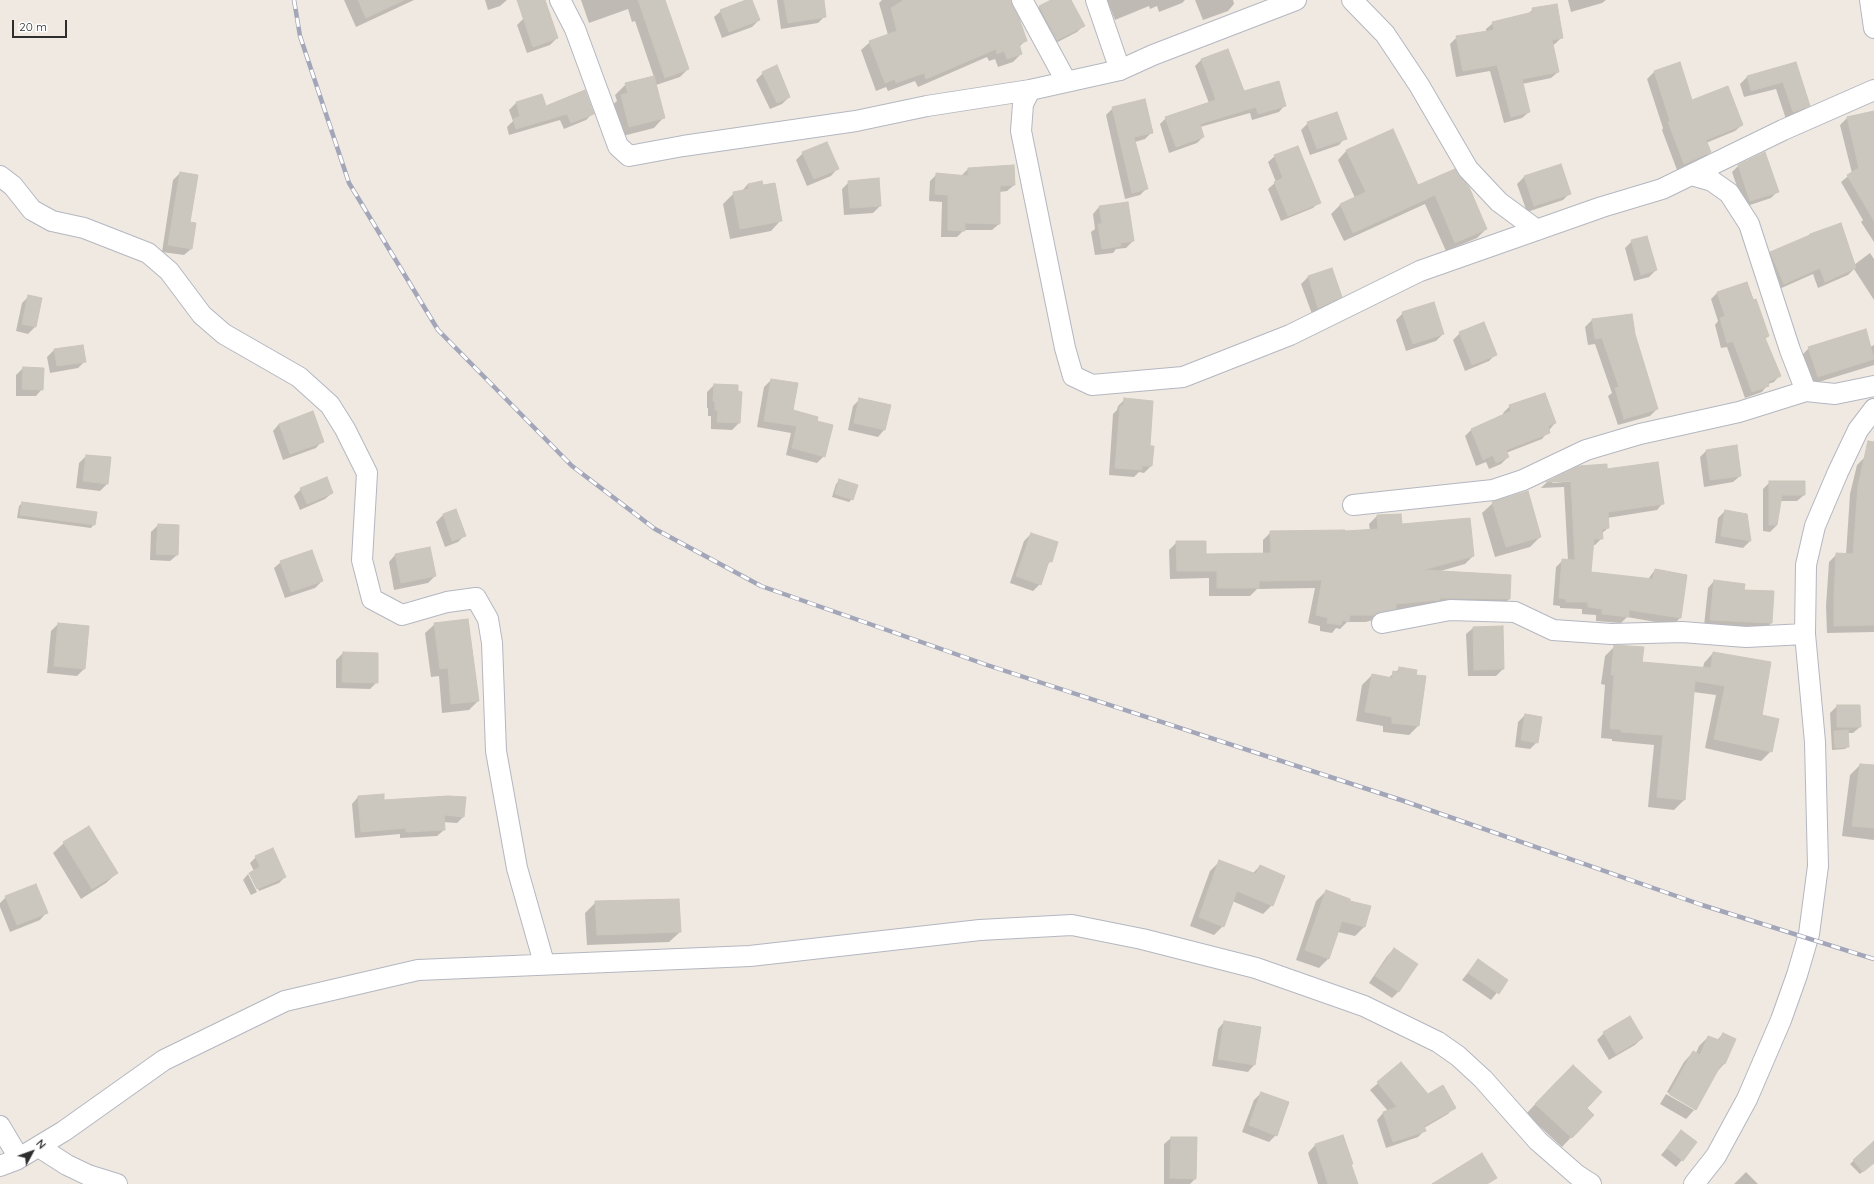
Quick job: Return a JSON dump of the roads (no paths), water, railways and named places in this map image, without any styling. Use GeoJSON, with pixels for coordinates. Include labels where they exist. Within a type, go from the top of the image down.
{"type":"FeatureCollection","features":[{"type":"Feature","properties":{"kind":"street"},"geometry":{"type":"LineString","coordinates":[[560,0],[575,29],[608,123],[618,146],[629,156],[683,146],[856,121],[928,106],[1030,90],[1120,70],[1153,55],[1296,0]]}},
{"type":"Feature","properties":{"kind":"street"},"geometry":{"type":"LineString","coordinates":[[1022,0],[1066,81]]}},
{"type":"Feature","properties":{"kind":"street"},"geometry":{"type":"LineString","coordinates":[[1096,0],[1120,70]]}},
{"type":"Feature","properties":{"kind":"street"},"geometry":{"type":"LineString","coordinates":[[1352,0],[1385,34],[1419,85],[1468,169],[1499,202],[1537,230]]}},
{"type":"Feature","properties":{"kind":"street"},"geometry":{"type":"LineString","coordinates":[[1870,0],[1874,28]]}},
{"type":"Feature","properties":{"kind":"street"},"geometry":{"type":"LineString","coordinates":[[1030,90],[1023,104],[1021,131],[1066,348],[1073,376],[1092,385],[1183,377],[1290,335],[1420,271],[1602,207],[1662,189],[1783,130],[1874,90]]}},
{"type":"Feature","properties":{"kind":"street"},"geometry":{"type":"LineString","coordinates":[[0,176],[13,186],[32,210],[52,221],[84,228],[148,253],[168,271],[202,314],[224,334],[299,377],[330,405],[345,429],[367,473],[362,560],[372,598],[402,615],[447,602],[476,598],[488,619],[490,627],[492,643],[496,751],[517,868],[544,963]]}},
{"type":"Feature","properties":{"kind":"street"},"geometry":{"type":"LineString","coordinates":[[1691,176],[1712,181],[1729,193],[1749,224],[1790,350],[1806,391]]}},
{"type":"Feature","properties":{"kind":"street"},"geometry":{"type":"LineString","coordinates":[[1352,505],[1494,490],[1523,480],[1586,450],[1640,434],[1739,412],[1806,391],[1835,394],[1874,386]]}},
{"type":"Feature","properties":{"kind":"street"},"geometry":{"type":"LineString","coordinates":[[1694,1184],[1716,1156],[1747,1099],[1784,1013],[1797,975],[1808,934],[1818,866],[1815,742],[1805,634],[1806,565],[1815,526],[1858,430],[1874,409]]}},
{"type":"Feature","properties":{"kind":"street"},"geometry":{"type":"LineString","coordinates":[[1382,623],[1450,610],[1515,612],[1553,630],[1611,634],[1682,632],[1746,637],[1805,634]]}},
{"type":"Feature","properties":{"kind":"street"},"geometry":{"type":"LineString","coordinates":[[0,1166],[20,1158],[64,1131],[164,1060],[285,1001],[418,970],[544,963],[750,956],[980,930],[1072,925],[1142,939],[1263,970],[1364,1006],[1438,1042],[1458,1056],[1483,1079],[1538,1141],[1577,1175],[1591,1184]]}},
{"type":"Feature","properties":{"kind":"street"},"geometry":{"type":"LineString","coordinates":[[0,1126],[20,1158]]}},
{"type":"Feature","properties":{"kind":"street"},"geometry":{"type":"LineString","coordinates":[[64,1131],[67,1165]]}},
{"type":"Feature","properties":{"kind":"street"},"geometry":{"type":"LineString","coordinates":[[38,1147],[67,1165],[88,1175],[117,1184]]}},
{"type":"Feature","properties":{"kind":"railway"},"geometry":{"type":"LineString","coordinates":[[294,0],[300,36],[349,183],[438,330],[572,466],[655,529],[761,586],[987,665],[1401,800],[1702,905],[1874,959]]}}]}
